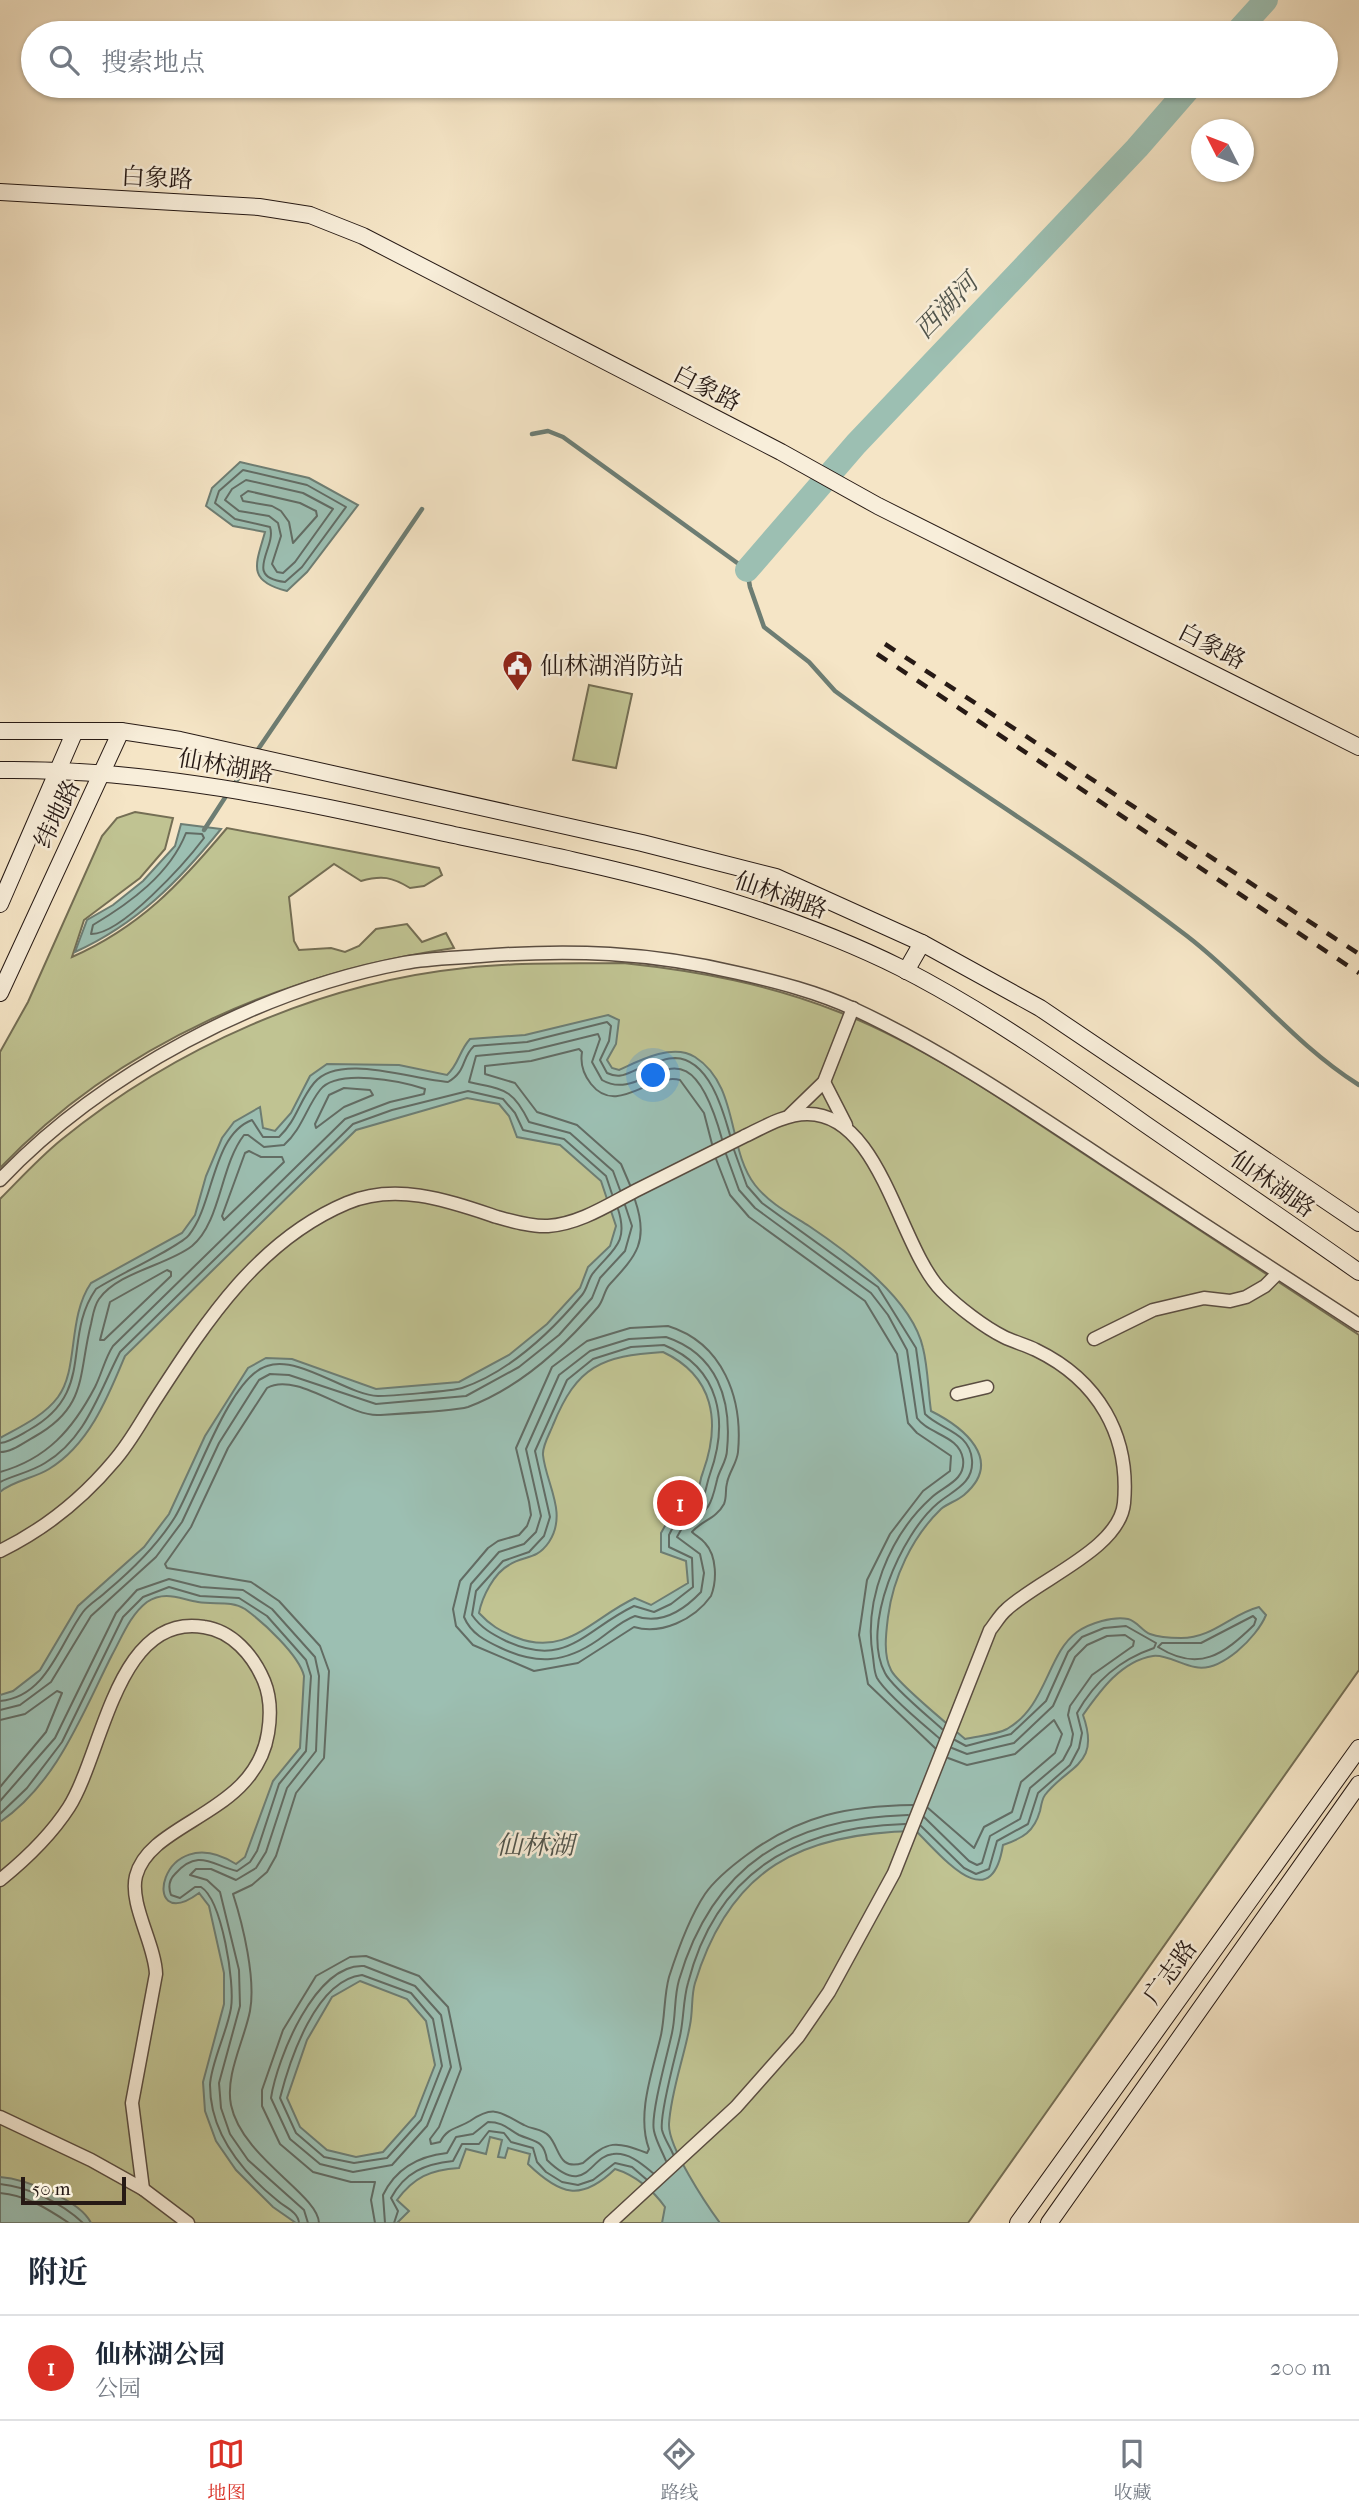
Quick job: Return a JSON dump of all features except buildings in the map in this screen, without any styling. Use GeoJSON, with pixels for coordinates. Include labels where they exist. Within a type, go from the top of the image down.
{"type":"FeatureCollection","features":[{"type":"Feature","properties":{"kind":"main road","name":"白象路"},"geometry":{"type":"LineString","coordinates":[[0,192],[259,207],[310,215],[363,236],[780,452],[878,506],[1359,747]]}},
{"type":"Feature","properties":{"kind":"main road","name":"仙林湖路"},"geometry":{"type":"LineString","coordinates":[[0,731],[121,731],[226,748],[776,877],[922,943],[1040,1008],[1359,1223]]}},
{"type":"Feature","properties":{"kind":"main road","name":"纬地路"},"geometry":{"type":"LineString","coordinates":[[0,993],[121,731]]}},
{"type":"Feature","properties":{"kind":"main road","name":"纬地路"},"geometry":{"type":"LineString","coordinates":[[0,904],[75,732]]}},
{"type":"Feature","properties":{"kind":"main road","name":"仙林湖路"},"geometry":{"type":"LineString","coordinates":[[0,770],[102,771],[198,783],[640,874],[766,910],[859,948],[906,971],[1052,1058],[1359,1272]]}},
{"type":"Feature","properties":{"kind":"main road"},"geometry":{"type":"LineString","coordinates":[[906,971],[922,943]]}},
{"type":"Feature","properties":{"kind":"main road","name":"广志路"},"geometry":{"type":"LineString","coordinates":[[1018,2223],[1359,1748]]}},
{"type":"Feature","properties":{"kind":"main road","name":"广志路"},"geometry":{"type":"LineString","coordinates":[[1049,2223],[1359,1784]]}},
{"type":"Feature","properties":{"kind":"street"},"geometry":{"type":"LineString","coordinates":[[0,1180],[30,1148],[82,1104],[156,1058],[225,1022],[340,978],[407,962],[588,951],[655,956],[800,988],[853,1008],[1015,1100],[1359,1325]]}},
{"type":"Feature","properties":{"kind":"street"},"geometry":{"type":"LineString","coordinates":[[0,1551],[50,1521],[90,1488],[117,1458],[199,1332],[235,1284],[265,1257],[317,1218],[350,1201],[417,1193],[507,1220],[544,1227],[584,1217],[787,1117],[824,1082],[853,1008]]}},
{"type":"Feature","properties":{"kind":"street"},"geometry":{"type":"LineString","coordinates":[[610,2223],[736,2107],[806,2026],[861,1939],[906,1843],[981,1649],[1006,1610],[1097,1545],[1122,1516],[1125,1478],[1120,1437],[1110,1417],[1089,1388],[1061,1365],[1037,1350],[1001,1336],[942,1291],[918,1259],[877,1167],[850,1132],[824,1082]]}},
{"type":"Feature","properties":{"kind":"street"},"geometry":{"type":"LineString","coordinates":[[787,1117],[819,1115],[850,1132]]}},
{"type":"Feature","properties":{"kind":"street"},"geometry":{"type":"LineString","coordinates":[[1094,1339],[1153,1310],[1204,1298],[1230,1301],[1246,1297],[1265,1286],[1278,1273]]}},
{"type":"Feature","properties":{"kind":"street"},"geometry":{"type":"LineString","coordinates":[[957,1394],[987,1387]]}},
{"type":"Feature","properties":{"kind":"street"},"geometry":{"type":"LineString","coordinates":[[0,1880],[36,1848],[70,1805],[122,1680],[149,1642],[168,1630],[200,1626],[218,1629],[245,1650],[265,1682],[271,1704],[265,1751],[245,1782],[169,1838],[142,1864],[136,1875],[136,1897],[156,1958],[156,1974],[132,2104],[143,2189]]}},
{"type":"Feature","properties":{"kind":"street"},"geometry":{"type":"LineString","coordinates":[[0,2117],[44,2136],[143,2189],[188,2223]]}},
{"type":"Feature","properties":{"kind":"green space"},"geometry":{"type":"Polygon","coordinates":[[[589,685],[632,694],[616,768],[573,760],[589,685]]]}},
{"type":"Feature","properties":{"kind":"green space"},"geometry":{"type":"Polygon","coordinates":[[[135,812],[173,818],[165,849],[140,878],[84,920],[72,957],[139,918],[193,868],[227,828],[439,868],[442,875],[424,886],[410,888],[387,878],[361,881],[334,864],[289,897],[294,941],[299,950],[331,948],[345,952],[359,946],[376,929],[407,924],[422,942],[446,933],[454,948],[391,959],[329,975],[268,995],[209,1020],[152,1050],[98,1084],[47,1124],[0,1168],[0,1052],[28,1002],[102,836],[117,818],[135,812]]]}},
{"type":"Feature","properties":{"kind":"green space"},"geometry":{"type":"Polygon","coordinates":[[[623,963],[679,970],[760,986],[839,1012],[902,1041],[994,1094],[1359,1335],[1359,1670],[968,2223],[0,2223],[0,1199],[61,1140],[151,1076],[251,1025],[303,1005],[356,988],[465,968],[524,964],[623,963]]]}},
{"type":"Feature","properties":{"kind":"water"},"geometry":{"type":"Polygon","coordinates":[[[240,462],[309,478],[358,505],[307,572],[287,591],[265,582],[257,570],[265,532],[233,526],[206,506],[212,488],[240,462]]]}},
{"type":"Feature","properties":{"kind":"water"},"geometry":{"type":"Polygon","coordinates":[[[181,824],[221,829],[156,900],[118,928],[75,952],[87,920],[113,905],[143,881],[175,846],[181,824]]]}},
{"type":"Feature","properties":{"kind":"water","name":"仙林湖"},"geometry":{"type":"Polygon","coordinates":[[[608,1015],[619,1020],[616,1044],[607,1060],[612,1068],[619,1070],[667,1052],[686,1053],[695,1057],[709,1069],[719,1084],[726,1100],[740,1154],[755,1185],[773,1203],[860,1264],[893,1295],[906,1312],[917,1330],[923,1348],[931,1411],[966,1435],[980,1457],[981,1469],[976,1482],[964,1495],[944,1507],[931,1520],[913,1545],[894,1588],[888,1617],[886,1651],[891,1670],[903,1685],[965,1739],[1003,1731],[1020,1719],[1039,1694],[1067,1642],[1088,1626],[1122,1618],[1134,1622],[1150,1634],[1181,1638],[1203,1634],[1259,1607],[1266,1615],[1255,1633],[1237,1652],[1216,1665],[1195,1667],[1153,1656],[1131,1664],[1112,1678],[1083,1715],[1088,1745],[1085,1755],[1045,1795],[1038,1818],[1031,1829],[1022,1837],[1003,1845],[997,1867],[988,1878],[977,1880],[965,1875],[916,1831],[875,1833],[838,1839],[805,1850],[776,1865],[750,1885],[728,1911],[710,1944],[695,1983],[690,2025],[672,2099],[669,2124],[670,2134],[681,2160],[720,2223],[662,2223],[665,2207],[660,2201],[636,2179],[615,2169],[603,2180],[581,2190],[561,2188],[528,2164],[530,2154],[508,2148],[505,2158],[498,2157],[502,2140],[490,2137],[486,2154],[466,2149],[459,2168],[431,2173],[416,2180],[397,2200],[409,2211],[397,2223],[296,2223],[273,2207],[236,2170],[216,2141],[205,2111],[203,2082],[224,2004],[224,1973],[209,1906],[199,1893],[180,1903],[168,1901],[164,1891],[166,1877],[174,1864],[189,1855],[210,1853],[236,1864],[245,1857],[273,1781],[300,1748],[304,1676],[301,1668],[279,1639],[240,1606],[198,1602],[172,1596],[154,1598],[141,1607],[127,1627],[53,1768],[20,1806],[0,1822],[0,1695],[13,1691],[40,1670],[78,1606],[144,1547],[169,1514],[205,1436],[248,1368],[266,1358],[292,1359],[376,1389],[459,1382],[509,1355],[547,1324],[580,1288],[588,1267],[610,1246],[616,1226],[601,1181],[560,1145],[517,1137],[509,1116],[499,1104],[467,1098],[356,1130],[125,1356],[96,1419],[63,1459],[49,1469],[0,1492],[0,1438],[39,1415],[58,1397],[69,1372],[79,1312],[91,1283],[182,1233],[195,1215],[206,1176],[222,1138],[234,1122],[260,1107],[263,1128],[275,1131],[291,1113],[310,1076],[327,1064],[399,1065],[447,1075],[470,1039],[525,1035],[608,1015]],[[663,1352],[607,1361],[582,1377],[562,1405],[543,1451],[556,1509],[554,1531],[544,1548],[504,1569],[490,1586],[479,1613],[500,1630],[533,1642],[549,1643],[578,1633],[635,1598],[651,1605],[688,1583],[686,1561],[661,1552],[661,1533],[679,1501],[692,1502],[697,1495],[709,1453],[712,1418],[703,1387],[680,1362],[663,1352]],[[360,1981],[332,1997],[307,2040],[287,2098],[300,2127],[327,2150],[356,2157],[383,2152],[415,2116],[435,2065],[426,2021],[407,1999],[360,1981]]]}},
{"type":"Feature","properties":{"kind":"water"},"geometry":{"type":"Polygon","coordinates":[[[0,2177],[51,2192],[76,2206],[91,2223],[0,2223],[0,2177]]]}},
{"type":"Feature","properties":{"kind":"waterway","name":"西湖河"},"geometry":{"type":"LineString","coordinates":[[1247,21],[1266,0]]}},
{"type":"Feature","properties":{"kind":"waterway","name":"西湖河"},"geometry":{"type":"LineString","coordinates":[[747,570],[856,444],[1137,148],[1181,98]]}},
{"type":"Feature","properties":{"kind":"waterway"},"geometry":{"type":"LineString","coordinates":[[532,434],[548,431],[563,437],[747,570],[764,627],[809,662],[835,691],[1187,936],[1313,1051],[1359,1085]]}},
{"type":"Feature","properties":{"kind":"waterway"},"geometry":{"type":"LineString","coordinates":[[233,786],[422,509]]}},
{"type":"Feature","properties":{"kind":"waterway"},"geometry":{"type":"LineString","coordinates":[[204,830],[228,793]]}},
{"type":"Feature","properties":{"kind":"railway"},"geometry":{"type":"LineString","coordinates":[[885,644],[1359,954]]}},
{"type":"Feature","properties":{"kind":"railway"},"geometry":{"type":"LineString","coordinates":[[877,654],[1359,973]]}},
{"type":"Feature","properties":{"kind":"place","name":"仙林湖消防站"},"geometry":{"type":"Point","coordinates":[517,693]}},
{"type":"Feature","properties":{"kind":"place","name":"仙林湖公园"},"geometry":{"type":"Point","coordinates":[680,1503]}}]}
